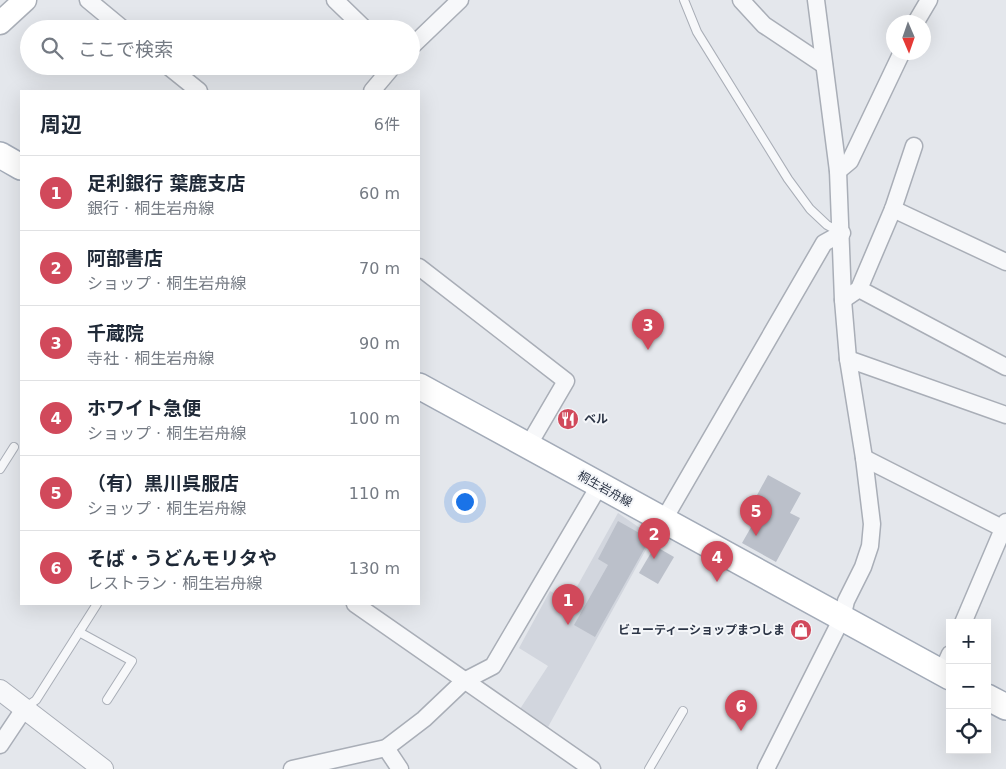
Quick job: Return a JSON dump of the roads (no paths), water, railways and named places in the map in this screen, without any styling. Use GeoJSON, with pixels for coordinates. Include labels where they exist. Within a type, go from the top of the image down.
{"type":"FeatureCollection","features":[{"type":"Feature","properties":{"kind":"main road"},"geometry":{"type":"LineString","coordinates":[[0,23],[25,0]]}},
{"type":"Feature","properties":{"kind":"main road"},"geometry":{"type":"LineString","coordinates":[[0,155],[20,166]]}},
{"type":"Feature","properties":{"kind":"main road","name":"桐生岩舟線"},"geometry":{"type":"LineString","coordinates":[[420,387],[842,618],[946,668]]}},
{"type":"Feature","properties":{"kind":"main road"},"geometry":{"type":"LineString","coordinates":[[991,699],[1006,707]]}},
{"type":"Feature","properties":{"kind":"street"},"geometry":{"type":"LineString","coordinates":[[88,0],[112,20]]}},
{"type":"Feature","properties":{"kind":"street"},"geometry":{"type":"LineString","coordinates":[[335,0],[356,20]]}},
{"type":"Feature","properties":{"kind":"street"},"geometry":{"type":"LineString","coordinates":[[420,38],[460,0]]}},
{"type":"Feature","properties":{"kind":"street"},"geometry":{"type":"LineString","coordinates":[[741,0],[764,25],[824,65]]}},
{"type":"Feature","properties":{"kind":"street"},"geometry":{"type":"LineString","coordinates":[[766,769],[842,618],[846,601],[863,567],[870,546],[872,524],[864,458],[848,359],[843,300],[842,233],[838,171],[816,0]]}},
{"type":"Feature","properties":{"kind":"street"},"geometry":{"type":"LineString","coordinates":[[920,15],[929,0]]}},
{"type":"Feature","properties":{"kind":"street"},"geometry":{"type":"LineString","coordinates":[[838,171],[850,161],[898,60]]}},
{"type":"Feature","properties":{"kind":"street"},"geometry":{"type":"LineString","coordinates":[[179,75],[198,90]]}},
{"type":"Feature","properties":{"kind":"street"},"geometry":{"type":"LineString","coordinates":[[373,90],[385,75]]}},
{"type":"Feature","properties":{"kind":"street"},"geometry":{"type":"LineString","coordinates":[[843,300],[859,289],[893,209],[914,146]]}},
{"type":"Feature","properties":{"kind":"street"},"geometry":{"type":"LineString","coordinates":[[893,209],[1006,262]]}},
{"type":"Feature","properties":{"kind":"street"},"geometry":{"type":"LineString","coordinates":[[663,521],[824,242],[842,233]]}},
{"type":"Feature","properties":{"kind":"street"},"geometry":{"type":"LineString","coordinates":[[420,268],[566,381],[528,446]]}},
{"type":"Feature","properties":{"kind":"street"},"geometry":{"type":"LineString","coordinates":[[859,289],[1006,367]]}},
{"type":"Feature","properties":{"kind":"street"},"geometry":{"type":"LineString","coordinates":[[848,359],[1006,415]]}},
{"type":"Feature","properties":{"kind":"street"},"geometry":{"type":"LineString","coordinates":[[864,458],[1005,527],[965,619]]}},
{"type":"Feature","properties":{"kind":"street"},"geometry":{"type":"LineString","coordinates":[[292,769],[386,748],[424,719],[464,680],[493,666],[599,486]]}},
{"type":"Feature","properties":{"kind":"street"},"geometry":{"type":"LineString","coordinates":[[356,605],[592,769]]}},
{"type":"Feature","properties":{"kind":"street"},"geometry":{"type":"LineString","coordinates":[[0,690],[103,769]]}},
{"type":"Feature","properties":{"kind":"street"},"geometry":{"type":"LineString","coordinates":[[0,745],[24,709]]}},
{"type":"Feature","properties":{"kind":"street"},"geometry":{"type":"LineString","coordinates":[[386,748],[400,769]]}},
{"type":"Feature","properties":{"kind":"lane"},"geometry":{"type":"LineString","coordinates":[[684,0],[696,32],[788,179],[810,209],[827,225],[842,233]]}},
{"type":"Feature","properties":{"kind":"lane"},"geometry":{"type":"LineString","coordinates":[[0,469],[14,447]]}},
{"type":"Feature","properties":{"kind":"lane"},"geometry":{"type":"LineString","coordinates":[[24,709],[36,700],[96,606]]}},
{"type":"Feature","properties":{"kind":"lane"},"geometry":{"type":"LineString","coordinates":[[79,632],[132,661],[107,700]]}},
{"type":"Feature","properties":{"kind":"lane"},"geometry":{"type":"LineString","coordinates":[[650,769],[683,711]]}},
{"type":"Feature","properties":{"kind":"place","name":"千蔵院"},"geometry":{"type":"Point","coordinates":[648,350]}},
{"type":"Feature","properties":{"kind":"place","name":"ベル"},"geometry":{"type":"Point","coordinates":[568,419]}},
{"type":"Feature","properties":{"kind":"place","name":"（有）黒川呉服店"},"geometry":{"type":"Point","coordinates":[756,536]}},
{"type":"Feature","properties":{"kind":"place","name":"阿部書店"},"geometry":{"type":"Point","coordinates":[654,559]}},
{"type":"Feature","properties":{"kind":"place","name":"ホワイト急便"},"geometry":{"type":"Point","coordinates":[717,582]}},
{"type":"Feature","properties":{"kind":"place","name":"足利銀行 葉鹿支店"},"geometry":{"type":"Point","coordinates":[568,625]}},
{"type":"Feature","properties":{"kind":"place","name":"ビューティーショップまつしま"},"geometry":{"type":"Point","coordinates":[801,630]}},
{"type":"Feature","properties":{"kind":"place","name":"そば・うどんモリタや"},"geometry":{"type":"Point","coordinates":[741,731]}}]}
